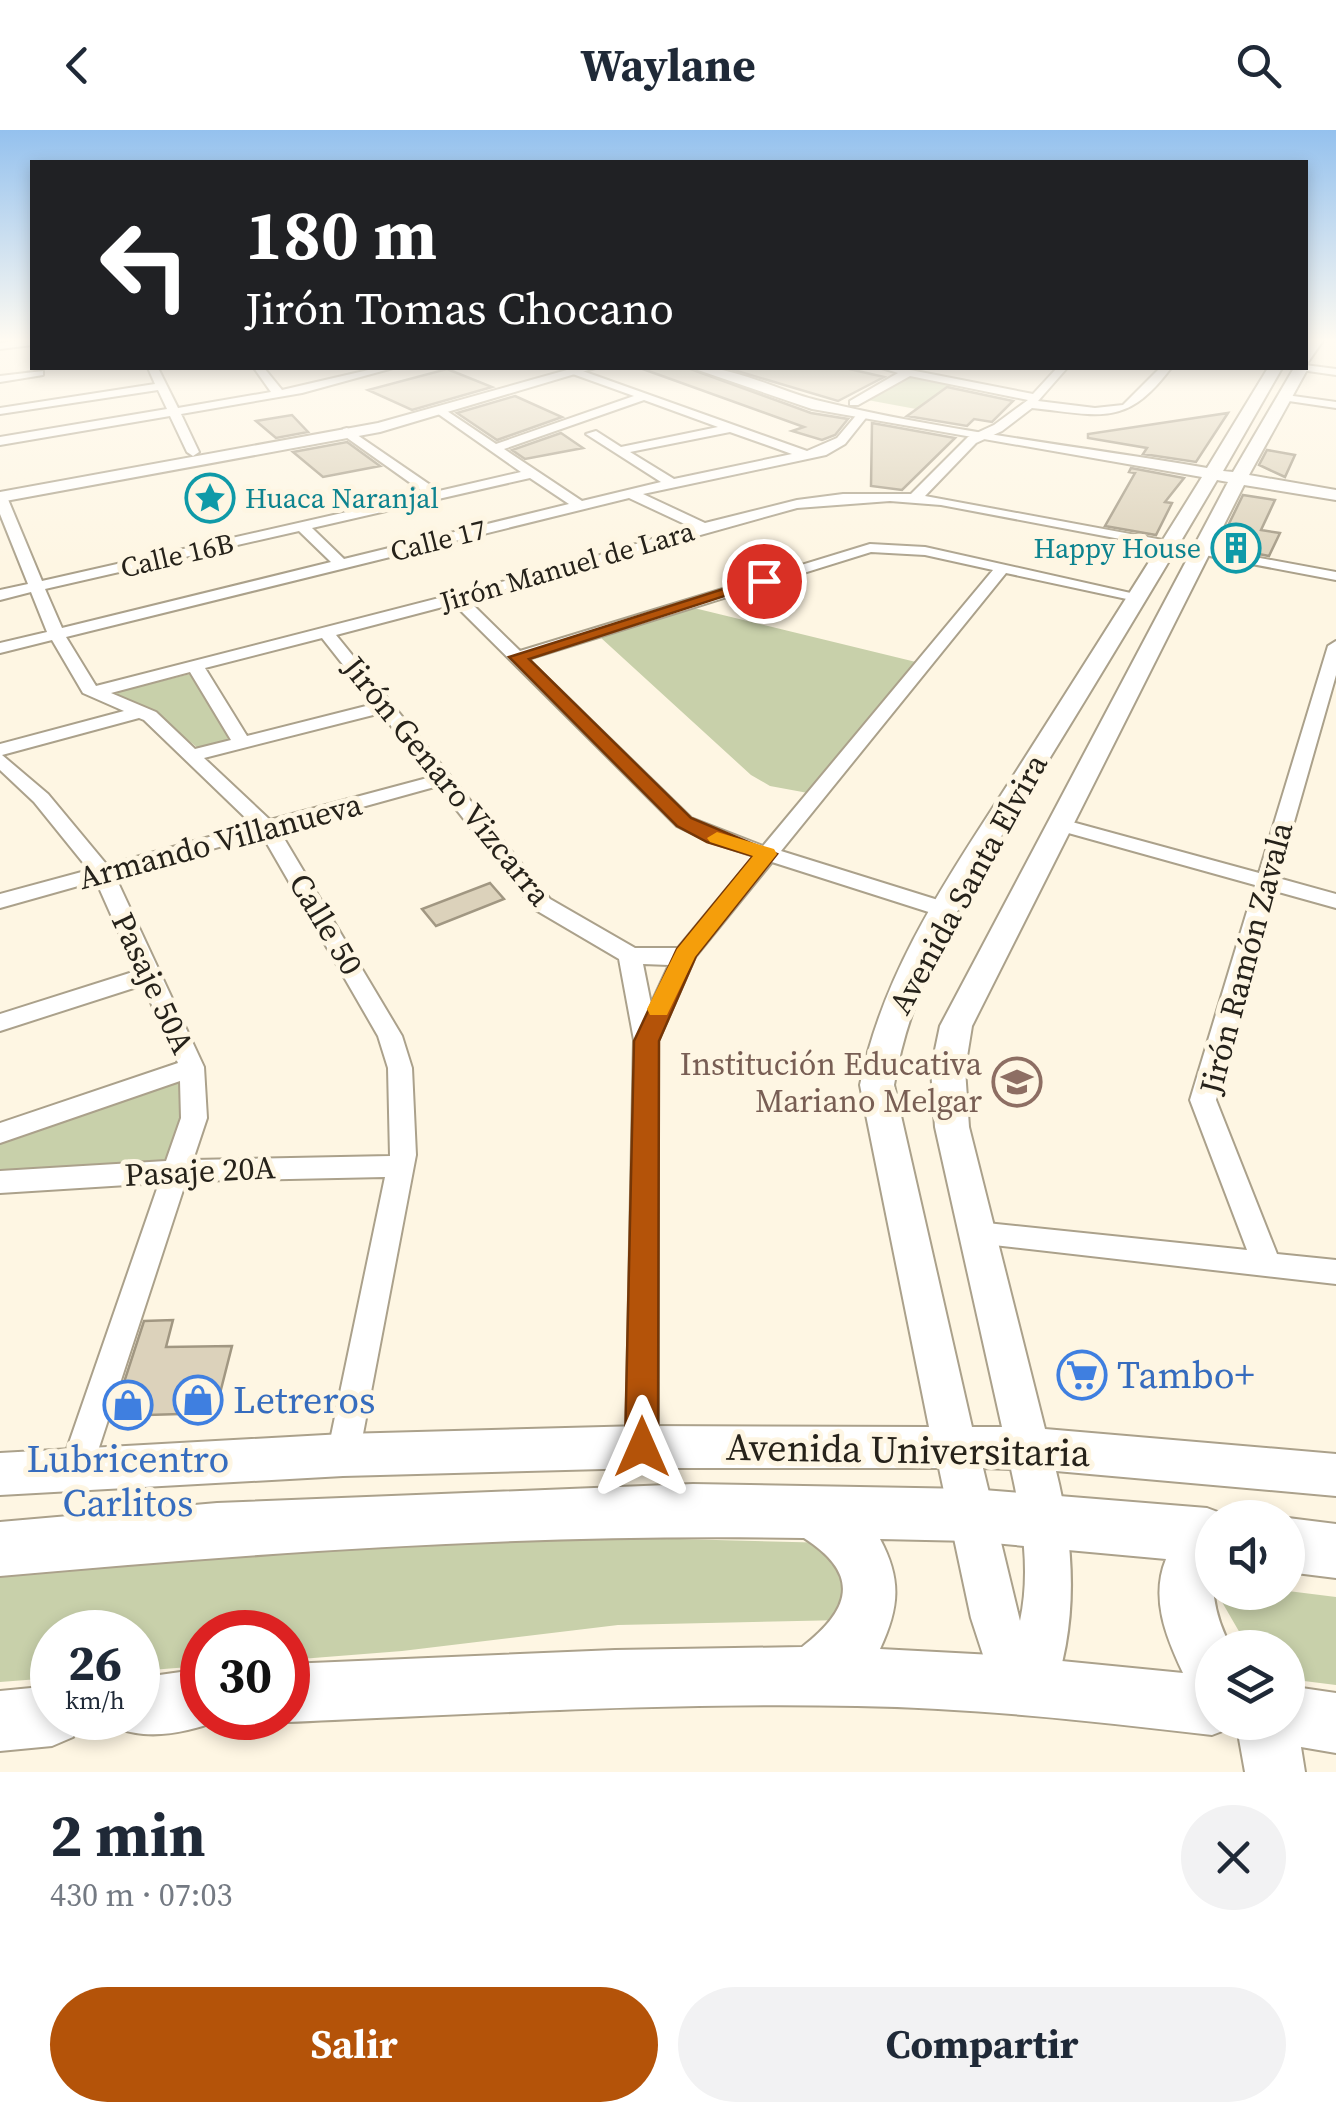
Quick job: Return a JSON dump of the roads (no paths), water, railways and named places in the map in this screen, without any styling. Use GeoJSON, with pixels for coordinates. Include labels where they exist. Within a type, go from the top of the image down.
{"type":"FeatureCollection","features":[{"type":"Feature","properties":{"kind":"main road","name":"Avenida Universitaria"},"geometry":{"type":"LineString","coordinates":[[0,1549],[216,1530],[693,1510],[971,1514],[1195,1533]]}},
{"type":"Feature","properties":{"kind":"main road"},"geometry":{"type":"LineString","coordinates":[[812,1676],[858,1634],[868,1612],[870,1588],[866,1563],[853,1542],[835,1525],[814,1514]]}},
{"type":"Feature","properties":{"kind":"main road"},"geometry":{"type":"LineString","coordinates":[[1305,1547],[1336,1551]]}},
{"type":"Feature","properties":{"kind":"main road"},"geometry":{"type":"LineString","coordinates":[[1195,1550],[1186,1600],[1195,1633]]}},
{"type":"Feature","properties":{"kind":"main road"},"geometry":{"type":"LineString","coordinates":[[310,1692],[570,1680],[812,1676],[1024,1686],[1195,1704]]}},
{"type":"Feature","properties":{"kind":"main road"},"geometry":{"type":"LineString","coordinates":[[0,1720],[30,1718]]}},
{"type":"Feature","properties":{"kind":"main road"},"geometry":{"type":"LineString","coordinates":[[1305,1718],[1336,1723]]}},
{"type":"Feature","properties":{"kind":"main road"},"geometry":{"type":"LineString","coordinates":[[1269,1740],[1275,1772]]}},
{"type":"Feature","properties":{"kind":"street"},"geometry":{"type":"LineString","coordinates":[[0,440],[151,416]]}},
{"type":"Feature","properties":{"kind":"street"},"geometry":{"type":"LineString","coordinates":[[176,416],[193,452]]}},
{"type":"Feature","properties":{"kind":"street"},"geometry":{"type":"LineString","coordinates":[[0,486],[379,416]]}},
{"type":"Feature","properties":{"kind":"street"},"geometry":{"type":"LineString","coordinates":[[0,497],[419,416]]}},
{"type":"Feature","properties":{"kind":"street"},"geometry":{"type":"LineString","coordinates":[[447,416],[580,506]]}},
{"type":"Feature","properties":{"kind":"street"},"geometry":{"type":"LineString","coordinates":[[494,449],[590,416]]}},
{"type":"Feature","properties":{"kind":"street"},"geometry":{"type":"LineString","coordinates":[[695,416],[806,455]]}},
{"type":"Feature","properties":{"kind":"street","name":"Calle 17"},"geometry":{"type":"LineString","coordinates":[[0,648],[672,483],[806,455],[841,442],[855,416]]}},
{"type":"Feature","properties":{"kind":"street"},"geometry":{"type":"LineString","coordinates":[[896,416],[1228,472],[1336,486]]}},
{"type":"Feature","properties":{"kind":"street"},"geometry":{"type":"LineString","coordinates":[[916,497],[972,440],[1013,416]]}},
{"type":"Feature","properties":{"kind":"street","name":"Avenida Santa Elvira"},"geometry":{"type":"LineString","coordinates":[[1024,1686],[1048,1602],[1045,1518],[952,1127],[948,1069],[956,1026],[1202,550],[1228,472],[1253,416]]}},
{"type":"Feature","properties":{"kind":"street","name":"Avenida Santa Elvira"},"geometry":{"type":"LineString","coordinates":[[1024,1686],[989,1606],[877,1085],[880,1052],[897,1002],[946,910],[1168,544],[1272,416]]}},
{"type":"Feature","properties":{"kind":"street"},"geometry":{"type":"LineString","coordinates":[[618,451],[730,428]]}},
{"type":"Feature","properties":{"kind":"street"},"geometry":{"type":"LineString","coordinates":[[346,432],[436,495]]}},
{"type":"Feature","properties":{"kind":"street"},"geometry":{"type":"LineString","coordinates":[[592,434],[672,483]]}},
{"type":"Feature","properties":{"kind":"street"},"geometry":{"type":"LineString","coordinates":[[1228,472],[1336,495]]}},
{"type":"Feature","properties":{"kind":"street","name":"Calle 16B"},"geometry":{"type":"LineString","coordinates":[[0,595],[529,474]]}},
{"type":"Feature","properties":{"kind":"street"},"geometry":{"type":"LineString","coordinates":[[630,494],[704,528]]}},
{"type":"Feature","properties":{"kind":"street","name":"Jirón Manuel de Lara"},"geometry":{"type":"LineString","coordinates":[[97,691],[458,598],[807,500],[858,495],[916,497],[1336,576]]}},
{"type":"Feature","properties":{"kind":"street","name":"Calle 50"},"geometry":{"type":"LineString","coordinates":[[0,497],[10,545],[89,689],[140,712],[192,755],[269,830],[390,1036],[400,1068],[401,1166],[342,1454]]}},
{"type":"Feature","properties":{"kind":"street"},"geometry":{"type":"LineString","coordinates":[[302,526],[341,564]]}},
{"type":"Feature","properties":{"kind":"street"},"geometry":{"type":"LineString","coordinates":[[518,657],[870,548],[910,548],[1136,596]]}},
{"type":"Feature","properties":{"kind":"street"},"geometry":{"type":"LineString","coordinates":[[646,1041],[685,954],[1002,567]]}},
{"type":"Feature","properties":{"kind":"street"},"geometry":{"type":"LineString","coordinates":[[458,598],[684,822],[714,837],[946,910]]}},
{"type":"Feature","properties":{"kind":"street","name":"Jirón Genaro Vizcarra"},"geometry":{"type":"LineString","coordinates":[[325,631],[542,904],[630,955],[666,958],[685,954]]}},
{"type":"Feature","properties":{"kind":"street","name":"Jirón Ramón Zavala"},"geometry":{"type":"LineString","coordinates":[[1266,1265],[1203,1100],[1336,646]]}},
{"type":"Feature","properties":{"kind":"street"},"geometry":{"type":"LineString","coordinates":[[194,666],[242,742]]}},
{"type":"Feature","properties":{"kind":"street"},"geometry":{"type":"LineString","coordinates":[[192,755],[384,706]]}},
{"type":"Feature","properties":{"kind":"street"},"geometry":{"type":"LineString","coordinates":[[0,750],[140,712]]}},
{"type":"Feature","properties":{"kind":"street","name":"Pasaje 50A"},"geometry":{"type":"LineString","coordinates":[[0,760],[41,798],[103,874],[192,1068],[194,1118],[76,1468]]}},
{"type":"Feature","properties":{"kind":"street","name":"Armando Villanueva"},"geometry":{"type":"LineString","coordinates":[[0,902],[440,780]]}},
{"type":"Feature","properties":{"kind":"street"},"geometry":{"type":"LineString","coordinates":[[1061,825],[1336,901]]}},
{"type":"Feature","properties":{"kind":"street"},"geometry":{"type":"LineString","coordinates":[[630,955],[646,1041],[642,1447]]}},
{"type":"Feature","properties":{"kind":"street"},"geometry":{"type":"LineString","coordinates":[[0,1024],[149,976]]}},
{"type":"Feature","properties":{"kind":"street"},"geometry":{"type":"LineString","coordinates":[[0,1134],[192,1068]]}},
{"type":"Feature","properties":{"kind":"street","name":"Pasaje 20A"},"geometry":{"type":"LineString","coordinates":[[0,1182],[176,1171],[401,1166]]}},
{"type":"Feature","properties":{"kind":"street"},"geometry":{"type":"LineString","coordinates":[[978,1234],[1336,1272]]}},
{"type":"Feature","properties":{"kind":"street","name":"Avenida Universitaria"},"geometry":{"type":"LineString","coordinates":[[0,1474],[342,1454],[642,1447],[1031,1448],[1336,1475]]}},
{"type":"Feature","properties":{"kind":"place","name":"Huaca Naranjal"},"geometry":{"type":"Point","coordinates":[210,498]}},
{"type":"Feature","properties":{"kind":"place","name":"Happy House"},"geometry":{"type":"Point","coordinates":[1236,548]}},
{"type":"Feature","properties":{"kind":"place","name":"Institución Educativa Mariano Melgar"},"geometry":{"type":"Point","coordinates":[1017,1082]}},
{"type":"Feature","properties":{"kind":"place","name":"Tambo+"},"geometry":{"type":"Point","coordinates":[1082,1375]}},
{"type":"Feature","properties":{"kind":"place","name":"Letreros"},"geometry":{"type":"Point","coordinates":[198,1400]}},
{"type":"Feature","properties":{"kind":"place","name":"Lubricentro Carlitos"},"geometry":{"type":"Point","coordinates":[128,1405]}}]}
